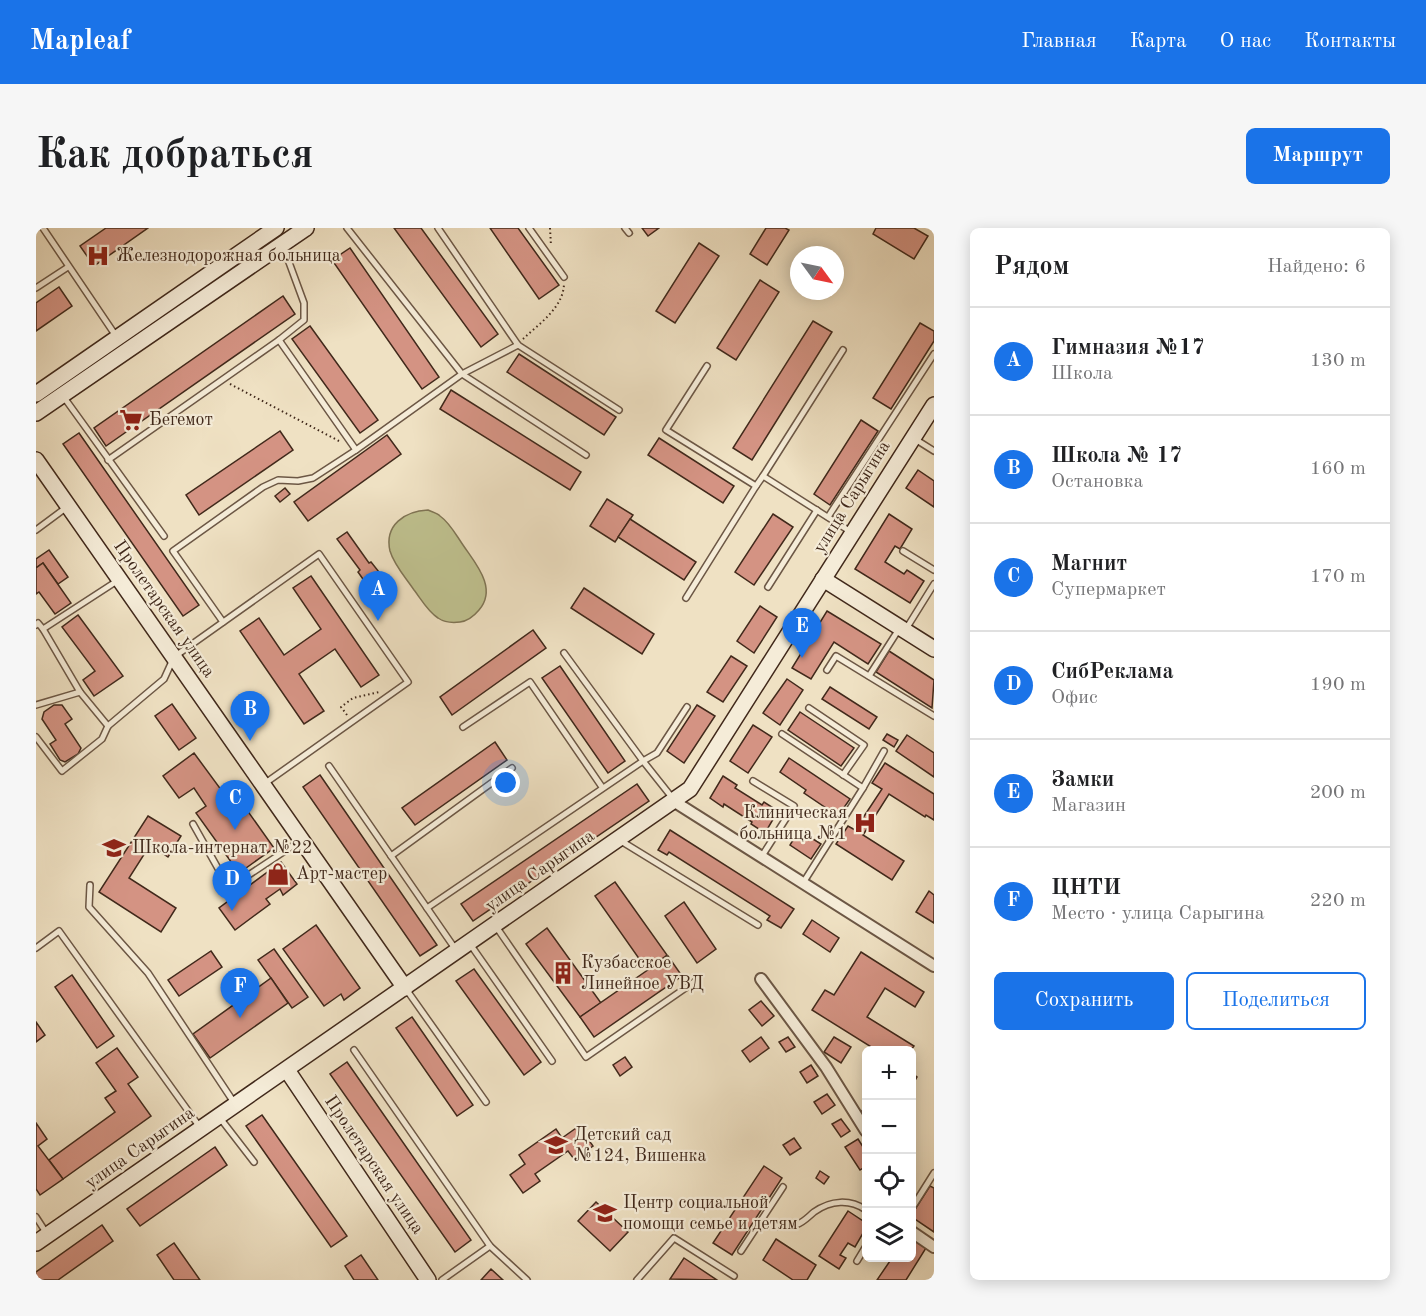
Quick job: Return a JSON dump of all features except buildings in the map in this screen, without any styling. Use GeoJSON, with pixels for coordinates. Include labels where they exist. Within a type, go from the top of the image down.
{"type":"FeatureCollection","features":[{"type":"Feature","properties":{"kind":"street"},"geometry":{"type":"LineString","coordinates":[[36,394],[276,228]]}},
{"type":"Feature","properties":{"kind":"street"},"geometry":{"type":"LineString","coordinates":[[36,413],[306,228]]}},
{"type":"Feature","properties":{"kind":"street","name":"улица Сарыгина"},"geometry":{"type":"LineString","coordinates":[[42,1239],[690,789],[934,405]]}},
{"type":"Feature","properties":{"kind":"street","name":"Пролетарская улица"},"geometry":{"type":"LineString","coordinates":[[36,460],[405,988]]}},
{"type":"Feature","properties":{"kind":"street"},"geometry":{"type":"LineString","coordinates":[[823,579],[934,649]]}},
{"type":"Feature","properties":{"kind":"street"},"geometry":{"type":"LineString","coordinates":[[675,801],[934,966]]}},
{"type":"Feature","properties":{"kind":"street"},"geometry":{"type":"LineString","coordinates":[[761,979],[826,1067],[862,1123]]}},
{"type":"Feature","properties":{"kind":"street","name":"Пролетарская улица"},"geometry":{"type":"LineString","coordinates":[[287,1071],[428,1280]]}},
{"type":"Feature","properties":{"kind":"street"},"geometry":{"type":"LineString","coordinates":[[916,1235],[934,1247]]}},
{"type":"Feature","properties":{"kind":"lane"},"geometry":{"type":"LineString","coordinates":[[43,228],[118,338]]}},
{"type":"Feature","properties":{"kind":"lane"},"geometry":{"type":"LineString","coordinates":[[347,228],[462,374],[586,455]]}},
{"type":"Feature","properties":{"kind":"lane"},"geometry":{"type":"LineString","coordinates":[[438,228],[518,345],[619,410]]}},
{"type":"Feature","properties":{"kind":"lane"},"geometry":{"type":"LineString","coordinates":[[529,228],[564,277]]}},
{"type":"Feature","properties":{"kind":"lane"},"geometry":{"type":"LineString","coordinates":[[108,460],[304,320],[304,303],[282,244]]}},
{"type":"Feature","properties":{"kind":"lane"},"geometry":{"type":"LineString","coordinates":[[36,288],[68,267]]}},
{"type":"Feature","properties":{"kind":"lane"},"geometry":{"type":"LineString","coordinates":[[279,340],[356,450]]}},
{"type":"Feature","properties":{"kind":"lane"},"geometry":{"type":"LineString","coordinates":[[224,622],[173,551],[263,487],[278,480],[298,481],[312,478],[356,450],[462,374],[518,345]]}},
{"type":"Feature","properties":{"kind":"lane"},"geometry":{"type":"LineString","coordinates":[[686,598],[843,350]]}},
{"type":"Feature","properties":{"kind":"lane"},"geometry":{"type":"LineString","coordinates":[[828,517],[934,354]]}},
{"type":"Feature","properties":{"kind":"lane"},"geometry":{"type":"LineString","coordinates":[[707,366],[666,430],[756,486]]}},
{"type":"Feature","properties":{"kind":"lane"},"geometry":{"type":"LineString","coordinates":[[62,395],[164,536]]}},
{"type":"Feature","properties":{"kind":"lane"},"geometry":{"type":"LineString","coordinates":[[913,438],[934,451]]}},
{"type":"Feature","properties":{"kind":"lane"},"geometry":{"type":"LineString","coordinates":[[763,476],[853,533]]}},
{"type":"Feature","properties":{"kind":"lane"},"geometry":{"type":"LineString","coordinates":[[36,530],[69,507]]}},
{"type":"Feature","properties":{"kind":"lane"},"geometry":{"type":"LineString","coordinates":[[768,587],[817,510]]}},
{"type":"Feature","properties":{"kind":"lane"},"geometry":{"type":"LineString","coordinates":[[903,550],[934,570]]}},
{"type":"Feature","properties":{"kind":"lane"},"geometry":{"type":"LineString","coordinates":[[36,737],[62,771],[102,739],[108,726],[164,679],[174,657],[319,554],[408,682],[263,785]]}},
{"type":"Feature","properties":{"kind":"lane"},"geometry":{"type":"LineString","coordinates":[[43,629],[120,579]]}},
{"type":"Feature","properties":{"kind":"lane"},"geometry":{"type":"LineString","coordinates":[[869,676],[934,584]]}},
{"type":"Feature","properties":{"kind":"lane"},"geometry":{"type":"LineString","coordinates":[[36,625],[38,623],[43,629],[80,692],[108,726]]}},
{"type":"Feature","properties":{"kind":"lane"},"geometry":{"type":"LineString","coordinates":[[564,653],[675,801]]}},
{"type":"Feature","properties":{"kind":"lane"},"geometry":{"type":"LineString","coordinates":[[827,670],[836,656],[934,717]]}},
{"type":"Feature","properties":{"kind":"lane"},"geometry":{"type":"LineString","coordinates":[[463,727],[530,682],[602,787]]}},
{"type":"Feature","properties":{"kind":"lane"},"geometry":{"type":"LineString","coordinates":[[36,705],[80,692]]}},
{"type":"Feature","properties":{"kind":"lane"},"geometry":{"type":"LineString","coordinates":[[426,908],[602,787],[657,753],[687,707]]}},
{"type":"Feature","properties":{"kind":"lane"},"geometry":{"type":"LineString","coordinates":[[809,708],[864,746],[843,775]]}},
{"type":"Feature","properties":{"kind":"lane"},"geometry":{"type":"LineString","coordinates":[[782,734],[863,788]]}},
{"type":"Feature","properties":{"kind":"lane"},"geometry":{"type":"LineString","coordinates":[[803,882],[884,751]]}},
{"type":"Feature","properties":{"kind":"lane"},"geometry":{"type":"LineString","coordinates":[[329,766],[426,908],[463,947],[552,1061]]}},
{"type":"Feature","properties":{"kind":"lane"},"geometry":{"type":"LineString","coordinates":[[391,855],[512,768]]}},
{"type":"Feature","properties":{"kind":"lane"},"geometry":{"type":"LineString","coordinates":[[753,781],[794,806],[762,856]]}},
{"type":"Feature","properties":{"kind":"lane"},"geometry":{"type":"LineString","coordinates":[[193,824],[229,888],[302,840]]}},
{"type":"Feature","properties":{"kind":"lane"},"geometry":{"type":"LineString","coordinates":[[619,840],[758,925]]}},
{"type":"Feature","properties":{"kind":"lane"},"geometry":{"type":"LineString","coordinates":[[90,885],[88,907],[148,973],[236,1106]]}},
{"type":"Feature","properties":{"kind":"lane"},"geometry":{"type":"LineString","coordinates":[[495,925],[586,1057],[697,980]]}},
{"type":"Feature","properties":{"kind":"lane"},"geometry":{"type":"LineString","coordinates":[[36,948],[59,931],[201,1129]]}},
{"type":"Feature","properties":{"kind":"lane"},"geometry":{"type":"LineString","coordinates":[[405,988],[486,1102]]}},
{"type":"Feature","properties":{"kind":"lane"},"geometry":{"type":"LineString","coordinates":[[354,1050],[490,1246],[527,1280]]}},
{"type":"Feature","properties":{"kind":"lane"},"geometry":{"type":"LineString","coordinates":[[219,1117],[254,1162]]}},
{"type":"Feature","properties":{"kind":"lane"},"geometry":{"type":"LineString","coordinates":[[916,1202],[934,1173]]}},
{"type":"Feature","properties":{"kind":"lane"},"geometry":{"type":"LineString","coordinates":[[741,1251],[783,1186]]}},
{"type":"Feature","properties":{"kind":"lane"},"geometry":{"type":"LineString","coordinates":[[759,1224],[792,1227],[835,1202],[848,1202],[863,1208]]}},
{"type":"Feature","properties":{"kind":"lane"},"geometry":{"type":"LineString","coordinates":[[36,1217],[42,1239]]}},
{"type":"Feature","properties":{"kind":"lane"},"geometry":{"type":"LineString","coordinates":[[638,1280],[674,1238],[734,1276]]}},
{"type":"Feature","properties":{"kind":"lane"},"geometry":{"type":"LineString","coordinates":[[442,1280],[490,1246]]}},
{"type":"Feature","properties":{"kind":"lane"},"geometry":{"type":"LineString","coordinates":[[857,1261],[862,1254]]}},
{"type":"Feature","properties":{"kind":"path"},"geometry":{"type":"LineString","coordinates":[[518,345],[551,313],[564,295],[564,277]]}},
{"type":"Feature","properties":{"kind":"path"},"geometry":{"type":"LineString","coordinates":[[222,380],[356,450]]}},
{"type":"Feature","properties":{"kind":"path"},"geometry":{"type":"LineString","coordinates":[[341,707],[353,698],[384,691]]}},
{"type":"Feature","properties":{"kind":"green space"},"geometry":{"type":"Polygon","coordinates":[[[428,510],[439,515],[450,526],[483,576],[486,593],[484,602],[475,614],[463,621],[446,621],[431,612],[400,571],[390,551],[390,534],[398,521],[412,513],[428,510]]]}},
{"type":"Feature","properties":{"kind":"place","name":"Железнодорожная больница"},"geometry":{"type":"Point","coordinates":[98,256]}},
{"type":"Feature","properties":{"kind":"place","name":"Бегемот"},"geometry":{"type":"Point","coordinates":[131,420]}},
{"type":"Feature","properties":{"kind":"place","name":"Гимназия №17"},"geometry":{"type":"Point","coordinates":[378,621]}},
{"type":"Feature","properties":{"kind":"place","name":"Замки"},"geometry":{"type":"Point","coordinates":[802,658]}},
{"type":"Feature","properties":{"kind":"place","name":"Школа № 17"},"geometry":{"type":"Point","coordinates":[250,741]}},
{"type":"Feature","properties":{"kind":"place","name":"Клиническая больница №1"},"geometry":{"type":"Point","coordinates":[865,823]}},
{"type":"Feature","properties":{"kind":"place","name":"Магнит"},"geometry":{"type":"Point","coordinates":[235,830]}},
{"type":"Feature","properties":{"kind":"place","name":"Школа-интернат №22"},"geometry":{"type":"Point","coordinates":[114,848]}},
{"type":"Feature","properties":{"kind":"place","name":"Арт-мастер"},"geometry":{"type":"Point","coordinates":[278,874]}},
{"type":"Feature","properties":{"kind":"place","name":"СибРеклама"},"geometry":{"type":"Point","coordinates":[232,911]}},
{"type":"Feature","properties":{"kind":"place","name":"Кузбасское Линейное УВД"},"geometry":{"type":"Point","coordinates":[563,973]}},
{"type":"Feature","properties":{"kind":"place","name":"ЦНТИ"},"geometry":{"type":"Point","coordinates":[240,1018]}},
{"type":"Feature","properties":{"kind":"place","name":"Детский сад №124, Вишенка"},"geometry":{"type":"Point","coordinates":[556,1145]}},
{"type":"Feature","properties":{"kind":"place","name":"Центр социальной помощи семье и детям"},"geometry":{"type":"Point","coordinates":[605,1213]}}]}
